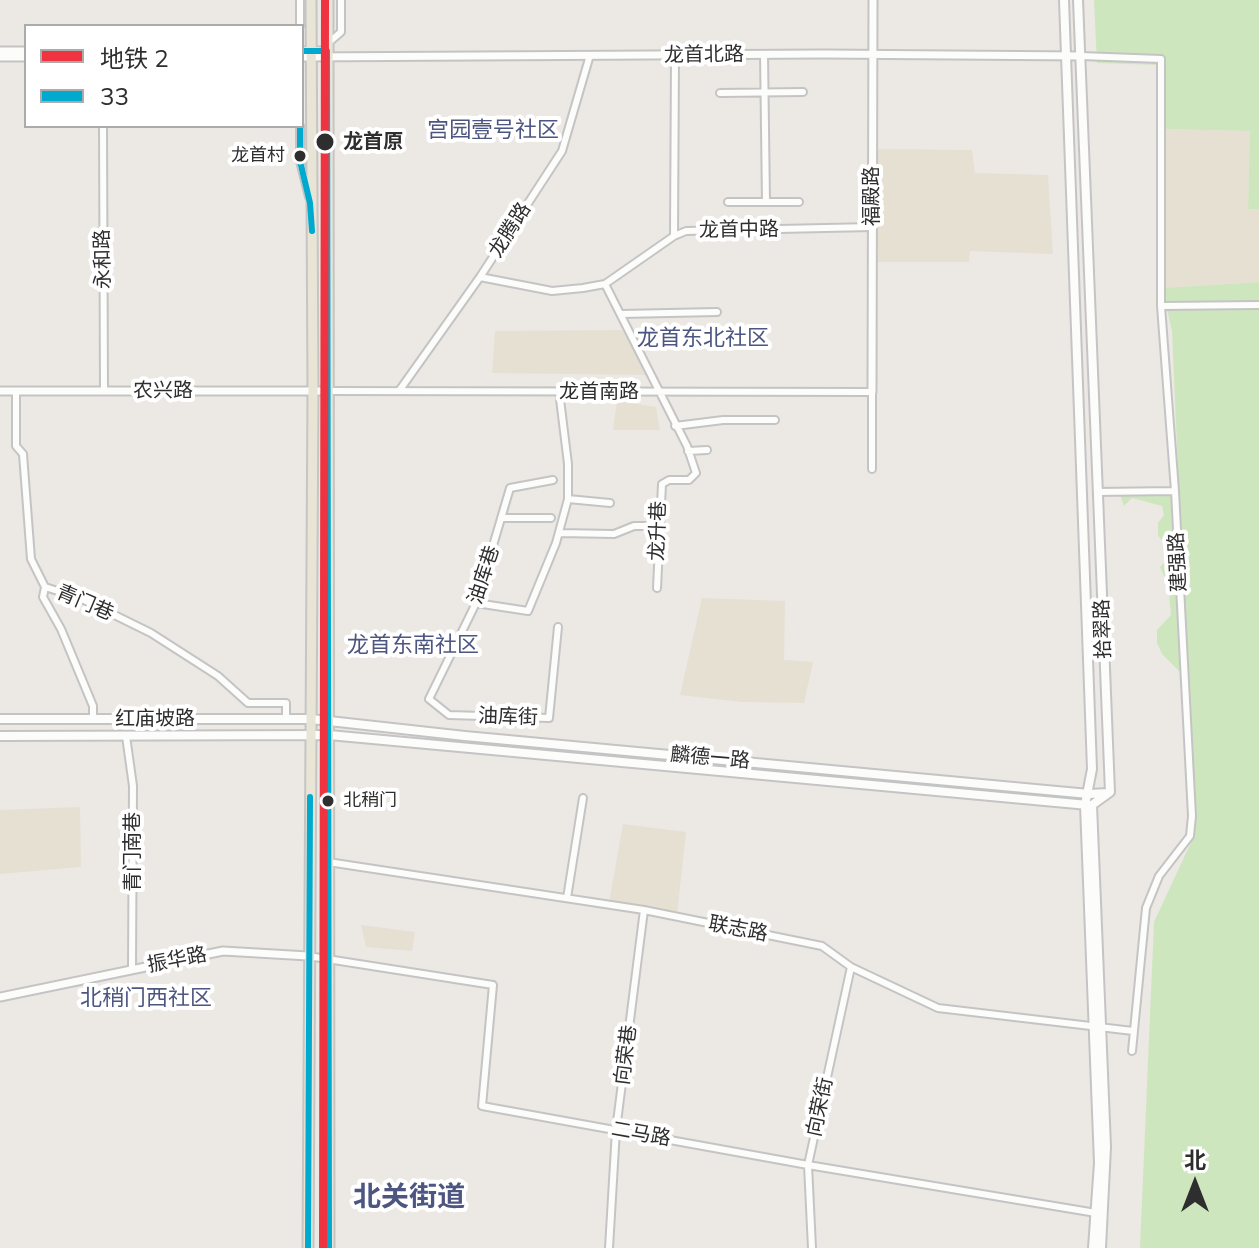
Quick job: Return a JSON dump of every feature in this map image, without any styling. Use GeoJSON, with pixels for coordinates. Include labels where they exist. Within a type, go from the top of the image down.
{"type":"FeatureCollection","features":[{"type":"Feature","properties":{"kind":"main road"},"geometry":{"type":"LineString","coordinates":[[308,1248],[313,391],[307,54],[311,0]]}},
{"type":"Feature","properties":{"kind":"main road"},"geometry":{"type":"LineString","coordinates":[[328,0],[329,1248]]}},
{"type":"Feature","properties":{"kind":"main road","name":"拾翠路"},"geometry":{"type":"LineString","coordinates":[[1064,0],[1091,754],[1089,805],[1098,1027],[1101,1248]]}},
{"type":"Feature","properties":{"kind":"main road","name":"拾翠路"},"geometry":{"type":"LineString","coordinates":[[1078,0],[1110,792]]}},
{"type":"Feature","properties":{"kind":"main road","name":"红庙坡路"},"geometry":{"type":"LineString","coordinates":[[0,719],[311,719]]}},
{"type":"Feature","properties":{"kind":"main road","name":"麟德一路"},"geometry":{"type":"LineString","coordinates":[[311,719],[1089,794],[1110,792]]}},
{"type":"Feature","properties":{"kind":"main road","name":"麟德一路"},"geometry":{"type":"LineString","coordinates":[[311,736],[329,735],[1089,805]]}},
{"type":"Feature","properties":{"kind":"main road","name":"红庙坡路"},"geometry":{"type":"LineString","coordinates":[[0,736],[311,736]]}},
{"type":"Feature","properties":{"kind":"main road"},"geometry":{"type":"LineString","coordinates":[[1089,805],[1110,792]]}},
{"type":"Feature","properties":{"kind":"main road","name":"拾翠路"},"geometry":{"type":"LineString","coordinates":[[1093,1248],[1100,1214]]}},
{"type":"Feature","properties":{"kind":"street"},"geometry":{"type":"LineString","coordinates":[[300,0],[300,24]]}},
{"type":"Feature","properties":{"kind":"street"},"geometry":{"type":"LineString","coordinates":[[327,51],[341,32],[341,0]]}},
{"type":"Feature","properties":{"kind":"street","name":"福殿路"},"geometry":{"type":"LineString","coordinates":[[872,392],[873,0]]}},
{"type":"Feature","properties":{"kind":"street"},"geometry":{"type":"LineString","coordinates":[[0,51],[24,51]]}},
{"type":"Feature","properties":{"kind":"street","name":"龙首北路"},"geometry":{"type":"LineString","coordinates":[[307,54],[327,51],[675,56],[1081,56]]}},
{"type":"Feature","properties":{"kind":"street"},"geometry":{"type":"LineString","coordinates":[[764,54],[766,202]]}},
{"type":"Feature","properties":{"kind":"street","name":"龙腾路"},"geometry":{"type":"LineString","coordinates":[[399,391],[480,277],[562,151],[590,55]]}},
{"type":"Feature","properties":{"kind":"street"},"geometry":{"type":"LineString","coordinates":[[674,236],[675,56]]}},
{"type":"Feature","properties":{"kind":"street","name":"建强路"},"geometry":{"type":"LineString","coordinates":[[1081,56],[1161,59],[1161,306],[1175,491],[1192,816],[1190,836],[1159,876],[1146,908],[1132,1051]]}},
{"type":"Feature","properties":{"kind":"street"},"geometry":{"type":"LineString","coordinates":[[0,57],[24,57]]}},
{"type":"Feature","properties":{"kind":"street"},"geometry":{"type":"LineString","coordinates":[[720,93],[803,92]]}},
{"type":"Feature","properties":{"kind":"street","name":"永和路"},"geometry":{"type":"LineString","coordinates":[[103,128],[104,391]]}},
{"type":"Feature","properties":{"kind":"street"},"geometry":{"type":"LineString","coordinates":[[300,128],[300,161],[312,213]]}},
{"type":"Feature","properties":{"kind":"street"},"geometry":{"type":"LineString","coordinates":[[728,202],[799,202]]}},
{"type":"Feature","properties":{"kind":"street","name":"龙首中路"},"geometry":{"type":"LineString","coordinates":[[480,277],[552,291],[605,284],[686,231],[872,227]]}},
{"type":"Feature","properties":{"kind":"street"},"geometry":{"type":"LineString","coordinates":[[605,284],[688,451],[707,450]]}},
{"type":"Feature","properties":{"kind":"street"},"geometry":{"type":"LineString","coordinates":[[1161,306],[1259,305]]}},
{"type":"Feature","properties":{"kind":"street"},"geometry":{"type":"LineString","coordinates":[[621,314],[717,312]]}},
{"type":"Feature","properties":{"kind":"street","name":"农兴路"},"geometry":{"type":"LineString","coordinates":[[0,391],[327,391]]}},
{"type":"Feature","properties":{"kind":"street","name":"青门巷"},"geometry":{"type":"LineString","coordinates":[[16,391],[16,446],[23,454],[31,559],[45,587],[80,598],[151,633],[218,676],[248,703],[286,703],[286,719]]}},
{"type":"Feature","properties":{"kind":"street","name":"龙首南路"},"geometry":{"type":"LineString","coordinates":[[327,391],[872,392]]}},
{"type":"Feature","properties":{"kind":"street"},"geometry":{"type":"LineString","coordinates":[[476,603],[528,611],[560,533],[568,499],[568,464],[559,391]]}},
{"type":"Feature","properties":{"kind":"street"},"geometry":{"type":"LineString","coordinates":[[872,392],[872,469]]}},
{"type":"Feature","properties":{"kind":"street"},"geometry":{"type":"LineString","coordinates":[[675,426],[723,420],[775,420]]}},
{"type":"Feature","properties":{"kind":"street","name":"龙升巷"},"geometry":{"type":"LineString","coordinates":[[657,588],[662,484],[669,480],[689,480],[695,476],[688,451]]}},
{"type":"Feature","properties":{"kind":"street","name":"油库巷"},"geometry":{"type":"LineString","coordinates":[[429,699],[476,603],[511,487],[553,480]]}},
{"type":"Feature","properties":{"kind":"street"},"geometry":{"type":"LineString","coordinates":[[1097,492],[1175,491]]}},
{"type":"Feature","properties":{"kind":"street"},"geometry":{"type":"LineString","coordinates":[[568,499],[610,503]]}},
{"type":"Feature","properties":{"kind":"street"},"geometry":{"type":"LineString","coordinates":[[501,518],[551,518]]}},
{"type":"Feature","properties":{"kind":"street"},"geometry":{"type":"LineString","coordinates":[[560,533],[614,534],[638,525],[658,526]]}},
{"type":"Feature","properties":{"kind":"street"},"geometry":{"type":"LineString","coordinates":[[45,587],[43,597],[61,629],[93,706],[93,719]]}},
{"type":"Feature","properties":{"kind":"street","name":"油库街"},"geometry":{"type":"LineString","coordinates":[[429,699],[449,715],[549,718],[558,627]]}},
{"type":"Feature","properties":{"kind":"street","name":"青门南巷"},"geometry":{"type":"LineString","coordinates":[[126,736],[133,786],[132,968]]}},
{"type":"Feature","properties":{"kind":"street"},"geometry":{"type":"LineString","coordinates":[[567,898],[583,798]]}},
{"type":"Feature","properties":{"kind":"street","name":"联志路"},"geometry":{"type":"LineString","coordinates":[[328,862],[644,910],[822,946],[851,967],[938,1008],[1133,1031]]}},
{"type":"Feature","properties":{"kind":"street","name":"向荣巷"},"geometry":{"type":"LineString","coordinates":[[609,1248],[616,1130],[644,910]]}},
{"type":"Feature","properties":{"kind":"street","name":"振华路"},"geometry":{"type":"LineString","coordinates":[[0,997],[223,951],[308,956]]}},
{"type":"Feature","properties":{"kind":"street","name":"二马路"},"geometry":{"type":"LineString","coordinates":[[308,956],[493,985],[482,1106],[1100,1214]]}},
{"type":"Feature","properties":{"kind":"street","name":"向荣街"},"geometry":{"type":"LineString","coordinates":[[812,1248],[808,1165],[851,967]]}},
{"type":"Feature","properties":{"kind":"shaded area"},"geometry":{"type":"Polygon","coordinates":[[[1160,129],[1250,131],[1248,209],[1259,209],[1259,282],[1162,288],[1160,129]]]}},
{"type":"Feature","properties":{"kind":"shaded area"},"geometry":{"type":"Polygon","coordinates":[[[877,149],[972,150],[975,173],[1048,175],[1053,254],[970,251],[969,262],[878,262],[877,149]]]}},
{"type":"Feature","properties":{"kind":"shaded area"},"geometry":{"type":"Polygon","coordinates":[[[626,330],[647,375],[492,373],[495,331],[626,330]]]}},
{"type":"Feature","properties":{"kind":"shaded area"},"geometry":{"type":"Polygon","coordinates":[[[617,401],[656,407],[660,430],[613,430],[617,401]]]}},
{"type":"Feature","properties":{"kind":"shaded area"},"geometry":{"type":"Polygon","coordinates":[[[702,598],[785,601],[784,660],[813,662],[804,703],[742,702],[680,695],[702,598]]]}},
{"type":"Feature","properties":{"kind":"shaded area"},"geometry":{"type":"Polygon","coordinates":[[[80,807],[81,867],[0,874],[0,810],[80,807]]]}},
{"type":"Feature","properties":{"kind":"shaded area"},"geometry":{"type":"Polygon","coordinates":[[[623,824],[686,832],[677,914],[609,903],[623,824]]]}},
{"type":"Feature","properties":{"kind":"shaded area"},"geometry":{"type":"Polygon","coordinates":[[[361,925],[415,932],[412,951],[366,947],[361,925]]]}},
{"type":"Feature","properties":{"kind":"green space"},"geometry":{"type":"Polygon","coordinates":[[[1094,0],[1259,0],[1259,209],[1248,209],[1250,131],[1160,129],[1162,65],[1097,63],[1094,0]]]}},
{"type":"Feature","properties":{"kind":"green space"},"geometry":{"type":"Polygon","coordinates":[[[1259,282],[1259,1248],[1140,1248],[1154,922],[1194,836],[1172,331],[1162,288],[1259,282]]]}},
{"type":"Feature","properties":{"kind":"green space"},"geometry":{"type":"Polygon","coordinates":[[[1171,493],[1174,548],[1168,550],[1158,535],[1158,523],[1164,515],[1162,506],[1132,498],[1124,506],[1120,495],[1171,493]]]}},
{"type":"Feature","properties":{"kind":"green space"},"geometry":{"type":"Polygon","coordinates":[[[1173,553],[1181,673],[1162,654],[1157,643],[1157,630],[1171,615],[1168,584],[1160,567],[1173,553]]]}},
{"type":"Feature","properties":{"kind":"metro line","name":"2"},"geometry":{"type":"LineString","coordinates":[[323,1248],[325,0]]}},
{"type":"Feature","properties":{"kind":"transit line","name":"33"},"geometry":{"type":"LineString","coordinates":[[304,51],[327,51],[329,1248]]}},
{"type":"Feature","properties":{"kind":"transit line","name":"33"},"geometry":{"type":"LineString","coordinates":[[300,128],[300,161],[310,203],[312,231]]}},
{"type":"Feature","properties":{"kind":"transit line","name":"33"},"geometry":{"type":"LineString","coordinates":[[308,1248],[310,797]]}},
{"type":"Feature","properties":{"kind":"place","name":"龙首原"},"geometry":{"type":"Point","coordinates":[325,142]}},
{"type":"Feature","properties":{"kind":"place","name":"龙首村"},"geometry":{"type":"Point","coordinates":[300,156]}},
{"type":"Feature","properties":{"kind":"place","name":"北稍门"},"geometry":{"type":"Point","coordinates":[328,801]}},
{"type":"Feature","properties":{"kind":"district","name":"宫园壹号社区"},"geometry":{"type":"Point","coordinates":[493,130]}},
{"type":"Feature","properties":{"kind":"district","name":"龙首东北社区"},"geometry":{"type":"Point","coordinates":[703,338]}},
{"type":"Feature","properties":{"kind":"district","name":"龙首东南社区"},"geometry":{"type":"Point","coordinates":[413,645]}},
{"type":"Feature","properties":{"kind":"district","name":"北稍门西社区"},"geometry":{"type":"Point","coordinates":[146,998]}},
{"type":"Feature","properties":{"kind":"district","name":"北关街道"},"geometry":{"type":"Point","coordinates":[409,1198]}}]}
